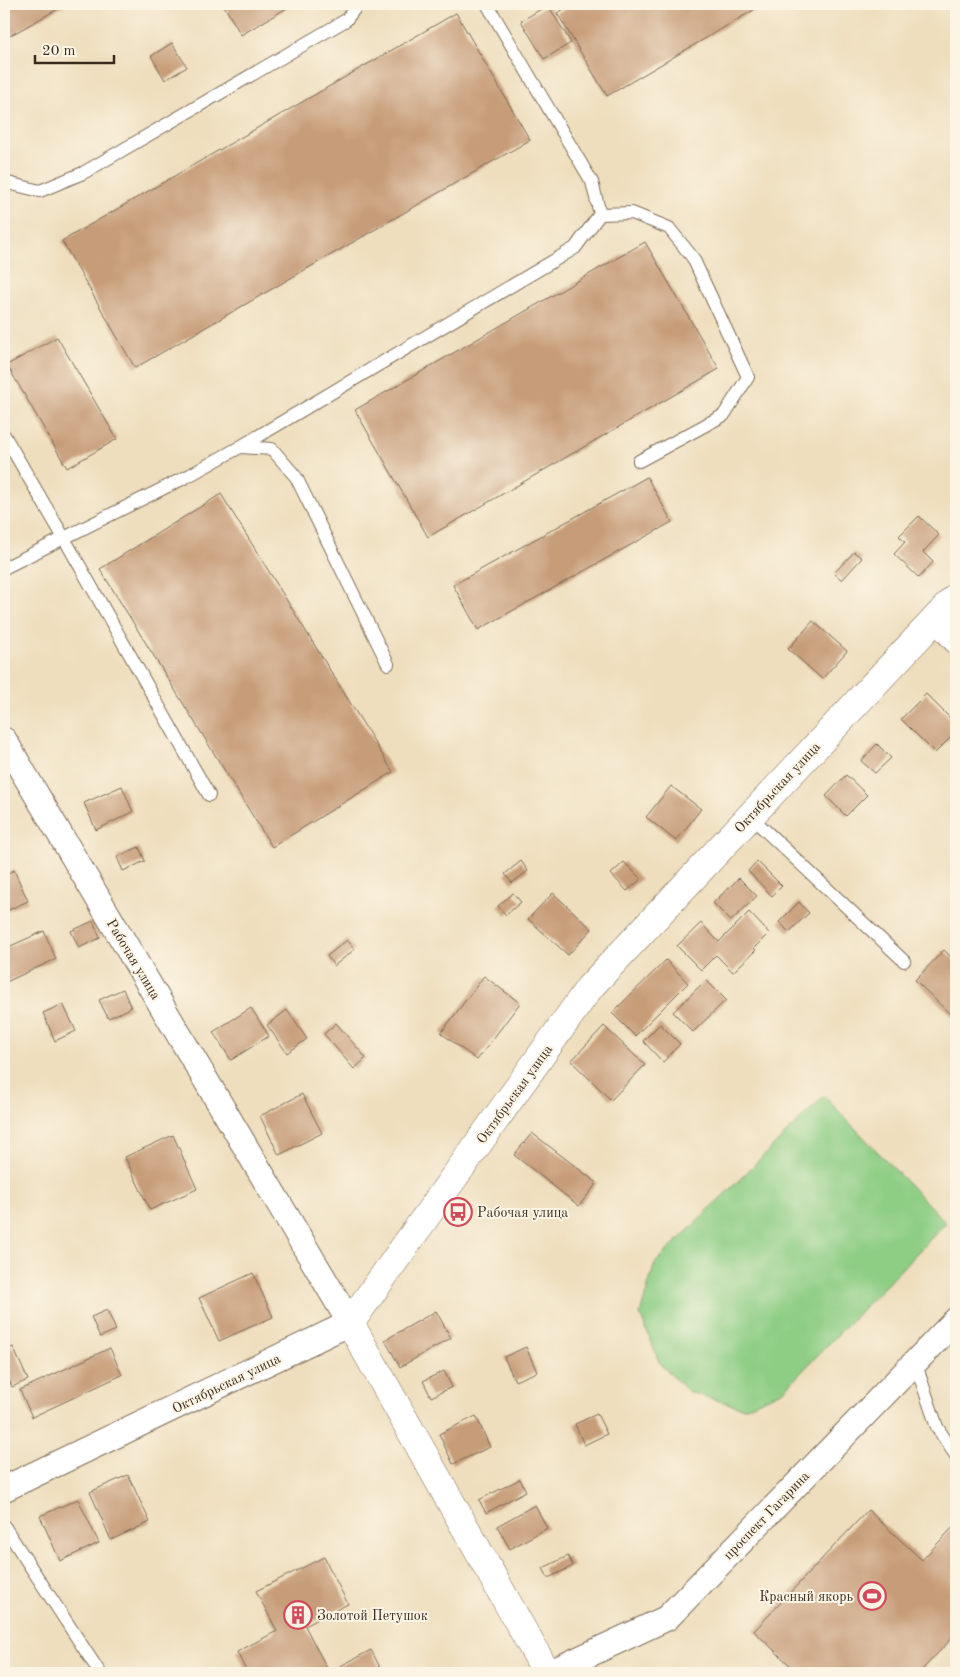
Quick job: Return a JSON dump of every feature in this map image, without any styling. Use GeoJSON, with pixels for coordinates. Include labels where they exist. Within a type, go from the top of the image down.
{"type":"FeatureCollection","features":[{"type":"Feature","properties":{"kind":"street","name":"Октябрьская улица"},"geometry":{"type":"LineString","coordinates":[[4,1489],[350,1324],[590,987],[956,597]]}},
{"type":"Feature","properties":{"kind":"street"},"geometry":{"type":"LineString","coordinates":[[936,619],[956,640]]}},
{"type":"Feature","properties":{"kind":"street","name":"Рабочая улица"},"geometry":{"type":"LineString","coordinates":[[4,740],[350,1324],[548,1673]]}},
{"type":"Feature","properties":{"kind":"street","name":"проспект Гагарина"},"geometry":{"type":"LineString","coordinates":[[548,1673],[667,1618],[956,1320]]}},
{"type":"Feature","properties":{"kind":"lane"},"geometry":{"type":"LineString","coordinates":[[4,182],[40,191],[83,173],[346,20],[358,4]]}},
{"type":"Feature","properties":{"kind":"lane"},"geometry":{"type":"LineString","coordinates":[[487,4],[592,182],[600,214]]}},
{"type":"Feature","properties":{"kind":"lane"},"geometry":{"type":"LineString","coordinates":[[600,214],[632,213],[669,228],[692,258],[748,377],[724,415],[639,461]]}},
{"type":"Feature","properties":{"kind":"lane"},"geometry":{"type":"LineString","coordinates":[[4,568],[190,475],[240,447],[575,248],[600,214]]}},
{"type":"Feature","properties":{"kind":"lane"},"geometry":{"type":"LineString","coordinates":[[4,435],[209,795]]}},
{"type":"Feature","properties":{"kind":"lane"},"geometry":{"type":"LineString","coordinates":[[240,447],[272,449],[296,477],[388,664]]}},
{"type":"Feature","properties":{"kind":"lane"},"geometry":{"type":"LineString","coordinates":[[750,816],[904,961]]}},
{"type":"Feature","properties":{"kind":"lane"},"geometry":{"type":"LineString","coordinates":[[915,1362],[936,1427],[956,1456]]}},
{"type":"Feature","properties":{"kind":"lane"},"geometry":{"type":"LineString","coordinates":[[4,1526],[100,1673]]}},
{"type":"Feature","properties":{"kind":"green space"},"geometry":{"type":"Polygon","coordinates":[[[824,1096],[946,1223],[784,1390],[744,1408],[689,1392],[660,1364],[640,1314],[655,1263],[824,1096]]]}},
{"type":"Feature","properties":{"kind":"building"},"geometry":{"type":"Polygon","coordinates":[[[4,4],[67,4],[4,39],[4,4]]]}},
{"type":"Feature","properties":{"kind":"building"},"geometry":{"type":"Polygon","coordinates":[[[223,4],[294,4],[241,35],[223,4]]]}},
{"type":"Feature","properties":{"kind":"building"},"geometry":{"type":"Polygon","coordinates":[[[573,4],[764,4],[607,96],[557,13],[573,4]]]}},
{"type":"Feature","properties":{"kind":"building"},"geometry":{"type":"Polygon","coordinates":[[[548,5],[571,43],[544,59],[521,21],[548,5]]]}},
{"type":"Feature","properties":{"kind":"building"},"geometry":{"type":"Polygon","coordinates":[[[456,13],[530,140],[135,368],[62,241],[456,13]]]}},
{"type":"Feature","properties":{"kind":"building"},"geometry":{"type":"Polygon","coordinates":[[[172,43],[187,67],[165,80],[151,56],[172,43]]]}},
{"type":"Feature","properties":{"kind":"building"},"geometry":{"type":"Polygon","coordinates":[[[645,242],[719,369],[428,537],[355,410],[645,242]]]}},
{"type":"Feature","properties":{"kind":"building"},"geometry":{"type":"Polygon","coordinates":[[[57,337],[117,439],[67,468],[7,365],[57,337]]]}},
{"type":"Feature","properties":{"kind":"building"},"geometry":{"type":"Polygon","coordinates":[[[647,477],[672,522],[478,630],[453,585],[647,477]]]}},
{"type":"Feature","properties":{"kind":"building"},"geometry":{"type":"Polygon","coordinates":[[[221,494],[393,772],[272,847],[100,569],[221,494]]]}},
{"type":"Feature","properties":{"kind":"building"},"geometry":{"type":"Polygon","coordinates":[[[919,516],[939,535],[923,552],[933,562],[919,578],[894,554],[905,542],[899,536],[919,516]]]}},
{"type":"Feature","properties":{"kind":"building"},"geometry":{"type":"Polygon","coordinates":[[[854,552],[862,558],[842,580],[834,573],[854,552]]]}},
{"type":"Feature","properties":{"kind":"building"},"geometry":{"type":"Polygon","coordinates":[[[813,621],[847,651],[822,679],[788,649],[813,621]]]}},
{"type":"Feature","properties":{"kind":"building"},"geometry":{"type":"Polygon","coordinates":[[[926,694],[956,724],[956,732],[935,753],[901,719],[926,694]]]}},
{"type":"Feature","properties":{"kind":"building"},"geometry":{"type":"Polygon","coordinates":[[[877,744],[891,758],[875,773],[861,761],[877,744]]]}},
{"type":"Feature","properties":{"kind":"building"},"geometry":{"type":"Polygon","coordinates":[[[846,775],[867,795],[846,816],[826,796],[846,775]]]}},
{"type":"Feature","properties":{"kind":"building"},"geometry":{"type":"Polygon","coordinates":[[[122,786],[133,812],[96,830],[84,803],[122,786]]]}},
{"type":"Feature","properties":{"kind":"building"},"geometry":{"type":"Polygon","coordinates":[[[671,786],[701,809],[676,841],[646,817],[671,786]]]}},
{"type":"Feature","properties":{"kind":"building"},"geometry":{"type":"Polygon","coordinates":[[[139,847],[145,861],[123,871],[117,857],[139,847]]]}},
{"type":"Feature","properties":{"kind":"building"},"geometry":{"type":"Polygon","coordinates":[[[521,861],[528,871],[512,883],[505,874],[521,861]]]}},
{"type":"Feature","properties":{"kind":"building"},"geometry":{"type":"Polygon","coordinates":[[[757,861],[782,886],[772,896],[748,871],[757,861]]]}},
{"type":"Feature","properties":{"kind":"building"},"geometry":{"type":"Polygon","coordinates":[[[624,862],[641,879],[627,891],[611,874],[624,862]]]}},
{"type":"Feature","properties":{"kind":"building"},"geometry":{"type":"Polygon","coordinates":[[[14,870],[28,901],[4,912],[4,875],[14,870]]]}},
{"type":"Feature","properties":{"kind":"building"},"geometry":{"type":"Polygon","coordinates":[[[739,878],[757,896],[731,921],[713,903],[739,878]]]}},
{"type":"Feature","properties":{"kind":"building"},"geometry":{"type":"Polygon","coordinates":[[[513,893],[521,902],[506,915],[498,906],[513,893]]]}},
{"type":"Feature","properties":{"kind":"building"},"geometry":{"type":"Polygon","coordinates":[[[553,893],[592,929],[568,955],[528,919],[553,893]]]}},
{"type":"Feature","properties":{"kind":"building"},"geometry":{"type":"Polygon","coordinates":[[[799,902],[809,913],[789,932],[779,922],[799,902]]]}},
{"type":"Feature","properties":{"kind":"building"},"geometry":{"type":"Polygon","coordinates":[[[749,912],[769,933],[754,948],[756,950],[733,972],[716,955],[701,970],[677,946],[701,923],[719,942],[749,912]]]}},
{"type":"Feature","properties":{"kind":"building"},"geometry":{"type":"Polygon","coordinates":[[[93,921],[100,938],[79,948],[71,931],[93,921]]]}},
{"type":"Feature","properties":{"kind":"building"},"geometry":{"type":"Polygon","coordinates":[[[44,931],[56,959],[6,982],[4,977],[4,949],[44,931]]]}},
{"type":"Feature","properties":{"kind":"building"},"geometry":{"type":"Polygon","coordinates":[[[347,940],[355,949],[334,966],[327,956],[347,940]]]}},
{"type":"Feature","properties":{"kind":"building"},"geometry":{"type":"Polygon","coordinates":[[[944,950],[956,962],[956,1020],[915,980],[944,950]]]}},
{"type":"Feature","properties":{"kind":"building"},"geometry":{"type":"Polygon","coordinates":[[[666,960],[688,983],[635,1036],[612,1013],[666,960]]]}},
{"type":"Feature","properties":{"kind":"building"},"geometry":{"type":"Polygon","coordinates":[[[484,976],[520,1003],[477,1060],[441,1033],[484,976]]]}},
{"type":"Feature","properties":{"kind":"building"},"geometry":{"type":"Polygon","coordinates":[[[706,980],[726,1000],[693,1032],[673,1012],[706,980]]]}},
{"type":"Feature","properties":{"kind":"building"},"geometry":{"type":"Polygon","coordinates":[[[123,989],[131,1008],[108,1018],[99,1000],[123,989]]]}},
{"type":"Feature","properties":{"kind":"building"},"geometry":{"type":"Polygon","coordinates":[[[63,1004],[76,1031],[55,1041],[43,1013],[63,1004]]]}},
{"type":"Feature","properties":{"kind":"building"},"geometry":{"type":"Polygon","coordinates":[[[251,1008],[269,1036],[231,1060],[213,1032],[251,1008]]]}},
{"type":"Feature","properties":{"kind":"building"},"geometry":{"type":"Polygon","coordinates":[[[287,1010],[307,1039],[287,1053],[267,1025],[287,1010]]]}},
{"type":"Feature","properties":{"kind":"building"},"geometry":{"type":"Polygon","coordinates":[[[336,1023],[366,1058],[354,1069],[324,1034],[336,1023]]]}},
{"type":"Feature","properties":{"kind":"building"},"geometry":{"type":"Polygon","coordinates":[[[660,1024],[680,1044],[663,1062],[643,1041],[660,1024]]]}},
{"type":"Feature","properties":{"kind":"building"},"geometry":{"type":"Polygon","coordinates":[[[604,1026],[645,1065],[611,1100],[571,1061],[604,1026]]]}},
{"type":"Feature","properties":{"kind":"building"},"geometry":{"type":"Polygon","coordinates":[[[302,1094],[322,1133],[279,1155],[260,1116],[302,1094]]]}},
{"type":"Feature","properties":{"kind":"building"},"geometry":{"type":"Polygon","coordinates":[[[532,1133],[597,1183],[579,1206],[514,1155],[532,1133]]]}},
{"type":"Feature","properties":{"kind":"building"},"geometry":{"type":"Polygon","coordinates":[[[173,1135],[197,1189],[150,1210],[125,1157],[173,1135]]]}},
{"type":"Feature","properties":{"kind":"building"},"geometry":{"type":"Polygon","coordinates":[[[253,1273],[273,1317],[219,1341],[199,1298],[253,1273]]]}},
{"type":"Feature","properties":{"kind":"building"},"geometry":{"type":"Polygon","coordinates":[[[107,1310],[116,1330],[100,1337],[91,1317],[107,1310]]]}},
{"type":"Feature","properties":{"kind":"building"},"geometry":{"type":"Polygon","coordinates":[[[436,1311],[451,1338],[400,1367],[385,1340],[436,1311]]]}},
{"type":"Feature","properties":{"kind":"building"},"geometry":{"type":"Polygon","coordinates":[[[13,1347],[28,1380],[12,1387],[4,1370],[4,1351],[13,1347]]]}},
{"type":"Feature","properties":{"kind":"building"},"geometry":{"type":"Polygon","coordinates":[[[526,1347],[537,1372],[515,1381],[504,1357],[526,1347]]]}},
{"type":"Feature","properties":{"kind":"building"},"geometry":{"type":"Polygon","coordinates":[[[110,1348],[122,1375],[32,1417],[20,1390],[110,1348]]]}},
{"type":"Feature","properties":{"kind":"building"},"geometry":{"type":"Polygon","coordinates":[[[444,1371],[452,1387],[431,1397],[423,1381],[444,1371]]]}},
{"type":"Feature","properties":{"kind":"building"},"geometry":{"type":"Polygon","coordinates":[[[597,1414],[607,1434],[584,1445],[575,1424],[597,1414]]]}},
{"type":"Feature","properties":{"kind":"building"},"geometry":{"type":"Polygon","coordinates":[[[476,1416],[490,1447],[453,1464],[439,1434],[476,1416]]]}},
{"type":"Feature","properties":{"kind":"building"},"geometry":{"type":"Polygon","coordinates":[[[128,1475],[150,1522],[111,1540],[90,1492],[128,1475]]]}},
{"type":"Feature","properties":{"kind":"building"},"geometry":{"type":"Polygon","coordinates":[[[520,1479],[526,1491],[486,1513],[479,1500],[520,1479]]]}},
{"type":"Feature","properties":{"kind":"building"},"geometry":{"type":"Polygon","coordinates":[[[78,1499],[99,1543],[60,1561],[40,1516],[78,1499]]]}},
{"type":"Feature","properties":{"kind":"building"},"geometry":{"type":"Polygon","coordinates":[[[535,1505],[547,1528],[510,1549],[497,1526],[535,1505]]]}},
{"type":"Feature","properties":{"kind":"building","name":"Красный якорь"},"geometry":{"type":"Polygon","coordinates":[[[868,1510],[922,1560],[956,1524],[956,1634],[919,1673],[798,1673],[754,1631],[868,1510]]]}},
{"type":"Feature","properties":{"kind":"building"},"geometry":{"type":"Polygon","coordinates":[[[568,1556],[573,1566],[548,1578],[543,1568],[568,1556]]]}},
{"type":"Feature","properties":{"kind":"building","name":"Золотой Петушок"},"geometry":{"type":"Polygon","coordinates":[[[324,1557],[348,1604],[305,1626],[329,1672],[371,1650],[383,1673],[247,1673],[237,1652],[277,1631],[256,1591],[324,1557]]]}},
{"type":"Feature","properties":{"kind":"place","name":"Рабочая улица"},"geometry":{"type":"Point","coordinates":[458,1212]}},
{"type":"Feature","properties":{"kind":"place","name":"Красный якорь"},"geometry":{"type":"Point","coordinates":[872,1596]}},
{"type":"Feature","properties":{"kind":"place","name":"Золотой Петушок"},"geometry":{"type":"Point","coordinates":[298,1615]}}]}
